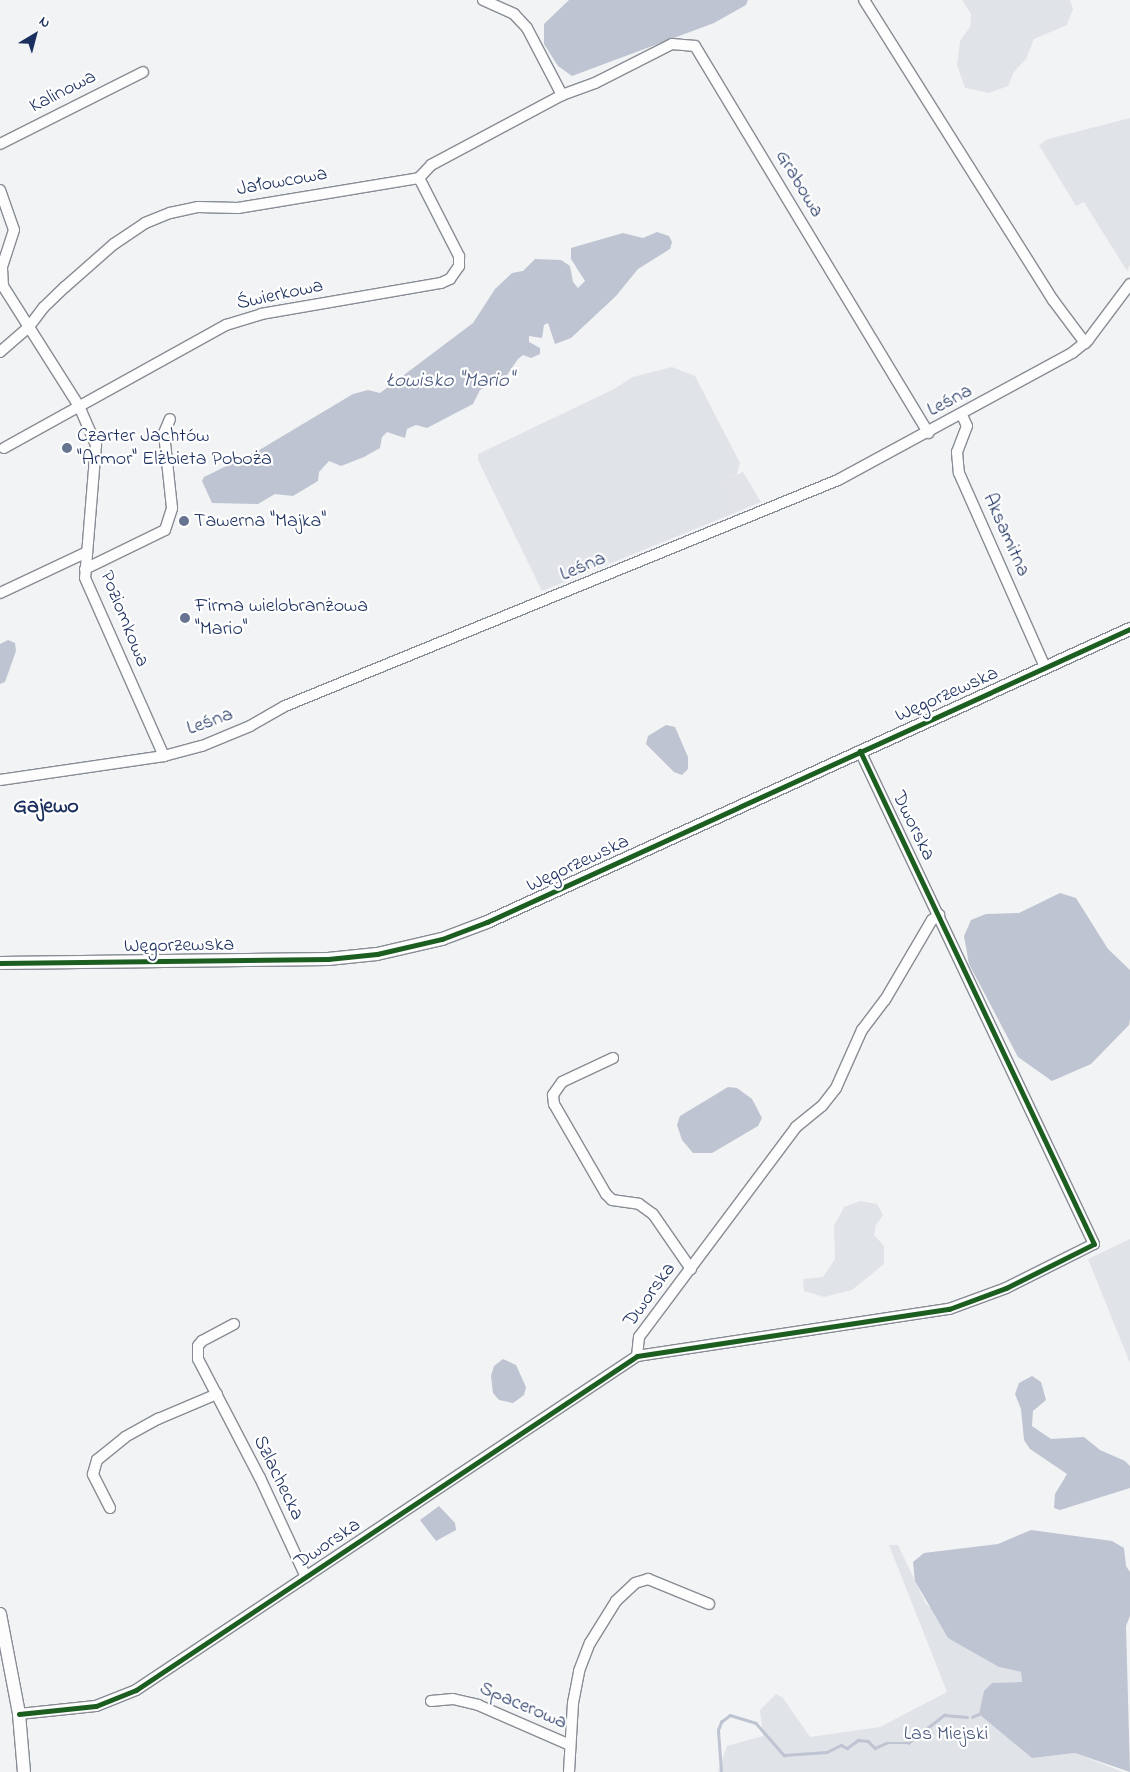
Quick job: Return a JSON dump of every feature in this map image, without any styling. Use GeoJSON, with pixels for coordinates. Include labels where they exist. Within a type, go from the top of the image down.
{"type":"FeatureCollection","features":[{"type":"Feature","properties":{"kind":"main road","name":"Węgorzewska"},"geometry":{"type":"LineString","coordinates":[[0,963],[321,960],[398,950],[487,922],[1130,628]]}},
{"type":"Feature","properties":{"kind":"main road"},"geometry":{"type":"LineString","coordinates":[[0,1614],[19,1714],[24,1772]]}},
{"type":"Feature","properties":{"kind":"street"},"geometry":{"type":"LineString","coordinates":[[419,178],[431,165],[562,95],[527,28],[514,14],[483,0]]}},
{"type":"Feature","properties":{"kind":"street"},"geometry":{"type":"LineString","coordinates":[[864,0],[1042,284],[1085,343]]}},
{"type":"Feature","properties":{"kind":"street","name":"Grabowa"},"geometry":{"type":"LineString","coordinates":[[562,95],[596,83],[672,44],[695,46],[928,433]]}},
{"type":"Feature","properties":{"kind":"street","name":"Kalinowa"},"geometry":{"type":"LineString","coordinates":[[0,144],[142,72]]}},
{"type":"Feature","properties":{"kind":"street","name":"Jałowcowa"},"geometry":{"type":"LineString","coordinates":[[0,352],[28,328],[44,306],[114,244],[145,223],[170,213],[198,207],[238,208],[419,178]]}},
{"type":"Feature","properties":{"kind":"street","name":"Świerkowa"},"geometry":{"type":"LineString","coordinates":[[4,448],[208,334],[241,320],[441,283],[450,279],[460,266],[459,256],[419,178]]}},
{"type":"Feature","properties":{"kind":"street"},"geometry":{"type":"LineString","coordinates":[[0,190],[14,230],[2,268],[3,286],[28,328]]}},
{"type":"Feature","properties":{"kind":"street","name":"Leśna"},"geometry":{"type":"LineString","coordinates":[[0,780],[164,756],[226,737],[285,706],[838,480],[962,415],[1085,343],[1130,284]]}},
{"type":"Feature","properties":{"kind":"street","name":"Poziomkowa"},"geometry":{"type":"LineString","coordinates":[[28,328],[78,406],[96,445],[85,569],[89,590],[164,756]]}},
{"type":"Feature","properties":{"kind":"street","name":"Aksamitna"},"geometry":{"type":"LineString","coordinates":[[962,415],[967,426],[957,452],[959,473],[1045,667]]}},
{"type":"Feature","properties":{"kind":"street"},"geometry":{"type":"LineString","coordinates":[[85,569],[165,530],[172,508],[164,433],[170,419]]}},
{"type":"Feature","properties":{"kind":"street"},"geometry":{"type":"LineString","coordinates":[[0,593],[87,552]]}},
{"type":"Feature","properties":{"kind":"street","name":"Dworska"},"geometry":{"type":"LineString","coordinates":[[19,1714],[96,1706],[117,1700],[157,1678],[637,1356],[637,1341],[796,1127],[830,1098],[862,1030],[885,1000],[932,920],[939,915],[860,751]]}},
{"type":"Feature","properties":{"kind":"street"},"geometry":{"type":"LineString","coordinates":[[637,1356],[949,1310],[991,1295],[1094,1244],[939,915]]}},
{"type":"Feature","properties":{"kind":"street"},"geometry":{"type":"LineString","coordinates":[[613,1058],[562,1082],[553,1095],[554,1104],[606,1194],[612,1200],[639,1204],[653,1214],[691,1268]]}},
{"type":"Feature","properties":{"kind":"street","name":"Szlachecka"},"geometry":{"type":"LineString","coordinates":[[234,1324],[209,1336],[198,1346],[198,1359],[306,1577]]}},
{"type":"Feature","properties":{"kind":"street"},"geometry":{"type":"LineString","coordinates":[[110,1508],[93,1474],[97,1460],[125,1437],[158,1418],[217,1394]]}},
{"type":"Feature","properties":{"kind":"street","name":"Spacerowa"},"geometry":{"type":"LineString","coordinates":[[569,1772],[574,1694],[584,1656],[598,1626],[626,1589],[648,1579],[709,1604]]}},
{"type":"Feature","properties":{"kind":"street","name":"Spacerowa"},"geometry":{"type":"LineString","coordinates":[[432,1701],[453,1699],[478,1705],[570,1745]]}},
{"type":"Feature","properties":{"kind":"shaded area"},"geometry":{"type":"Polygon","coordinates":[[[743,472],[761,502],[737,512],[722,480],[743,472]]]}},
{"type":"Feature","properties":{"kind":"green space"},"geometry":{"type":"Polygon","coordinates":[[[962,0],[1070,0],[1073,9],[1067,25],[1034,39],[1026,59],[1014,72],[1008,86],[989,93],[965,88],[957,65],[960,41],[970,27],[971,14],[962,0]]]}},
{"type":"Feature","properties":{"kind":"green space"},"geometry":{"type":"Polygon","coordinates":[[[1130,118],[1130,265],[1127,271],[1084,202],[1076,206],[1039,145],[1048,139],[1130,118]]]}},
{"type":"Feature","properties":{"kind":"green space"},"geometry":{"type":"Polygon","coordinates":[[[672,367],[695,376],[740,463],[737,474],[722,480],[737,512],[542,591],[478,460],[478,454],[614,389],[633,377],[672,367]]]}},
{"type":"Feature","properties":{"kind":"green space"},"geometry":{"type":"Polygon","coordinates":[[[860,1201],[877,1204],[883,1215],[876,1225],[874,1235],[884,1246],[884,1264],[852,1290],[824,1297],[804,1291],[803,1279],[823,1277],[835,1259],[834,1226],[844,1207],[860,1201]]]}},
{"type":"Feature","properties":{"kind":"green space"},"geometry":{"type":"Polygon","coordinates":[[[1130,1239],[1130,1363],[1088,1259],[1130,1239]]]}},
{"type":"Feature","properties":{"kind":"green space","name":"Las Miejski"},"geometry":{"type":"Polygon","coordinates":[[[889,1545],[898,1545],[926,1604],[985,1657],[999,1667],[1021,1672],[1022,1682],[1017,1685],[992,1683],[1032,1758],[1075,1753],[1123,1772],[718,1772],[727,1746],[763,1736],[760,1710],[776,1694],[783,1698],[810,1737],[880,1727],[947,1692],[889,1545]]]}},
{"type":"Feature","properties":{"kind":"water"},"geometry":{"type":"Polygon","coordinates":[[[569,0],[748,0],[746,5],[714,23],[572,76],[558,66],[544,44],[544,24],[569,0]]]}},
{"type":"Feature","properties":{"kind":"water","name":"Łowisko \"Mario\""},"geometry":{"type":"Polygon","coordinates":[[[657,232],[669,236],[672,242],[670,249],[638,269],[616,296],[571,338],[555,344],[548,323],[544,325],[542,338],[529,336],[529,342],[540,348],[540,354],[531,358],[523,355],[505,378],[480,390],[473,404],[427,428],[416,425],[407,429],[405,438],[387,432],[382,437],[380,448],[364,457],[341,466],[329,461],[319,472],[318,481],[293,496],[275,494],[258,504],[212,503],[202,481],[204,477],[261,449],[353,394],[368,390],[380,393],[473,323],[495,289],[512,273],[523,271],[535,259],[561,260],[570,266],[573,282],[578,288],[585,281],[571,259],[571,248],[623,233],[643,238],[657,232]]]}},
{"type":"Feature","properties":{"kind":"water"},"geometry":{"type":"Polygon","coordinates":[[[8,640],[15,643],[16,651],[5,682],[0,684],[0,644],[8,640]]]}},
{"type":"Feature","properties":{"kind":"water"},"geometry":{"type":"Polygon","coordinates":[[[666,725],[675,727],[688,757],[688,769],[682,775],[674,772],[646,744],[648,736],[666,725]]]}},
{"type":"Feature","properties":{"kind":"water"},"geometry":{"type":"Polygon","coordinates":[[[1060,893],[1076,898],[1108,949],[1130,970],[1130,1019],[1129,1025],[1091,1064],[1052,1081],[1018,1057],[969,964],[964,936],[971,920],[986,914],[1019,913],[1060,893]]]}},
{"type":"Feature","properties":{"kind":"water"},"geometry":{"type":"Polygon","coordinates":[[[728,1087],[737,1088],[752,1099],[762,1118],[758,1126],[712,1153],[693,1153],[682,1140],[677,1125],[680,1116],[728,1087]]]}},
{"type":"Feature","properties":{"kind":"water"},"geometry":{"type":"Polygon","coordinates":[[[503,1359],[516,1365],[526,1387],[524,1395],[513,1403],[499,1400],[493,1393],[491,1376],[494,1366],[503,1359]]]}},
{"type":"Feature","properties":{"kind":"water"},"geometry":{"type":"Polygon","coordinates":[[[1032,1376],[1041,1382],[1046,1400],[1033,1411],[1032,1426],[1051,1439],[1084,1437],[1100,1450],[1125,1461],[1130,1466],[1130,1488],[1060,1510],[1054,1508],[1055,1494],[1067,1474],[1030,1449],[1024,1440],[1021,1409],[1015,1394],[1019,1383],[1032,1376]]]}},
{"type":"Feature","properties":{"kind":"water"},"geometry":{"type":"Polygon","coordinates":[[[439,1506],[455,1523],[456,1530],[436,1541],[420,1520],[439,1506]]]}},
{"type":"Feature","properties":{"kind":"water"},"geometry":{"type":"Polygon","coordinates":[[[1031,1530],[1112,1541],[1124,1548],[1126,1566],[1130,1572],[1130,1616],[1126,1626],[1130,1772],[1075,1753],[1032,1758],[979,1714],[984,1691],[992,1683],[1022,1682],[1021,1672],[999,1667],[948,1638],[915,1581],[913,1562],[924,1553],[998,1544],[1031,1530]]]}},
{"type":"Feature","properties":{"kind":"waterway"},"geometry":{"type":"LineString","coordinates":[[972,1717],[979,1714]]}},
{"type":"Feature","properties":{"kind":"waterway"},"geometry":{"type":"LineString","coordinates":[[721,1772],[718,1730],[721,1722],[730,1715],[756,1723],[784,1755],[827,1752],[841,1745],[847,1748],[858,1740],[868,1741],[875,1748],[886,1743],[908,1743],[944,1715],[967,1717]]}},
{"type":"Feature","properties":{"kind":"cycle path"},"geometry":{"type":"LineString","coordinates":[[0,963],[328,959],[377,954],[442,939],[487,922],[1130,629]]}},
{"type":"Feature","properties":{"kind":"cycle path"},"geometry":{"type":"LineString","coordinates":[[19,1714],[96,1706],[136,1690],[637,1356],[949,1309],[1006,1288],[1094,1244],[860,751]]}},
{"type":"Feature","properties":{"kind":"place","name":"Czarter Jachtów \"Armor\" Elżbieta Poboża"},"geometry":{"type":"Point","coordinates":[67,448]}},
{"type":"Feature","properties":{"kind":"place","name":"Tawerna \"Majka\""},"geometry":{"type":"Point","coordinates":[184,521]}},
{"type":"Feature","properties":{"kind":"place","name":"Firma wielobranżowa \"Mario\""},"geometry":{"type":"Point","coordinates":[185,618]}},
{"type":"Feature","properties":{"kind":"district","name":"Gajewo"},"geometry":{"type":"Point","coordinates":[46,808]}}]}
